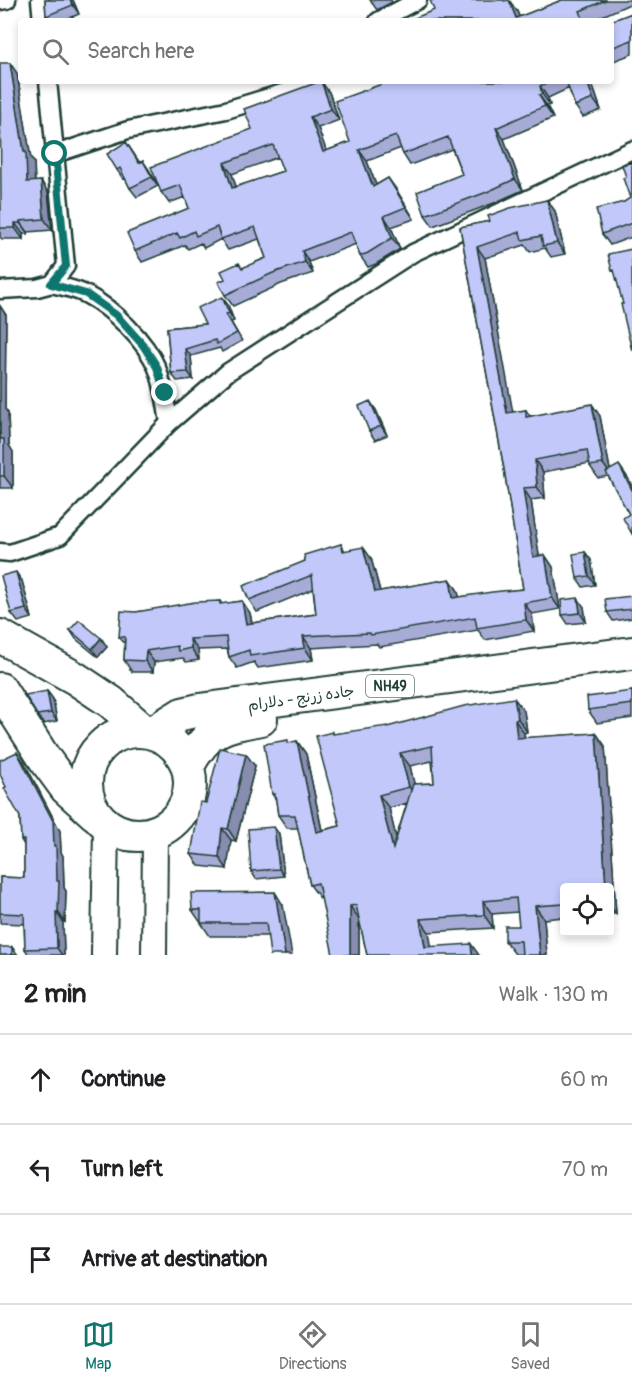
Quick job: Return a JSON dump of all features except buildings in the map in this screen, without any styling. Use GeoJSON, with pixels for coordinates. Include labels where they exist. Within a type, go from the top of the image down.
{"type":"FeatureCollection","features":[{"type":"Feature","properties":{"kind":"highway"},"geometry":{"type":"LineString","coordinates":[[0,636],[75,678],[148,731],[168,739],[180,751],[188,766],[190,782],[188,798],[181,812],[170,824],[155,832],[139,835],[123,833],[102,821],[66,788],[3,699]]}},
{"type":"Feature","properties":{"kind":"highway","name":"جاده زرنج - دلارام"},"geometry":{"type":"LineString","coordinates":[[148,731],[182,714],[199,710],[632,652]]}},
{"type":"Feature","properties":{"kind":"highway","name":"جاده زرنج - دلارام"},"geometry":{"type":"LineString","coordinates":[[188,766],[197,748],[212,734],[230,725],[276,717],[632,673]]}},
{"type":"Feature","properties":{"kind":"highway","name":"NH49"},"geometry":{"type":"LineString","coordinates":[[102,821],[89,802],[85,787],[86,772],[92,757],[101,745],[114,736],[129,731],[148,731]]}},
{"type":"Feature","properties":{"kind":"main road"},"geometry":{"type":"LineString","coordinates":[[102,821],[104,955]]}},
{"type":"Feature","properties":{"kind":"main road"},"geometry":{"type":"LineString","coordinates":[[154,955],[155,832]]}},
{"type":"Feature","properties":{"kind":"street"},"geometry":{"type":"LineString","coordinates":[[0,1],[7,0]]}},
{"type":"Feature","properties":{"kind":"street"},"geometry":{"type":"LineString","coordinates":[[40,0],[42,18]]}},
{"type":"Feature","properties":{"kind":"street"},"geometry":{"type":"LineString","coordinates":[[384,18],[418,0]]}},
{"type":"Feature","properties":{"kind":"street"},"geometry":{"type":"LineString","coordinates":[[48,84],[66,266],[51,284]]}},
{"type":"Feature","properties":{"kind":"street"},"geometry":{"type":"LineString","coordinates":[[55,154],[128,130],[226,110],[299,88],[302,84]]}},
{"type":"Feature","properties":{"kind":"street"},"geometry":{"type":"LineString","coordinates":[[0,552],[10,554],[60,536],[169,423],[228,372],[413,253],[632,150]]}},
{"type":"Feature","properties":{"kind":"street"},"geometry":{"type":"LineString","coordinates":[[0,290],[37,288],[51,284],[86,294],[116,315],[143,345],[157,367],[165,393],[169,423]]}},
{"type":"Feature","properties":{"kind":"route"},"geometry":{"type":"LineString","coordinates":[[55,154],[66,266],[51,284],[86,294],[116,315],[143,345],[157,367],[165,393]]}}]}
